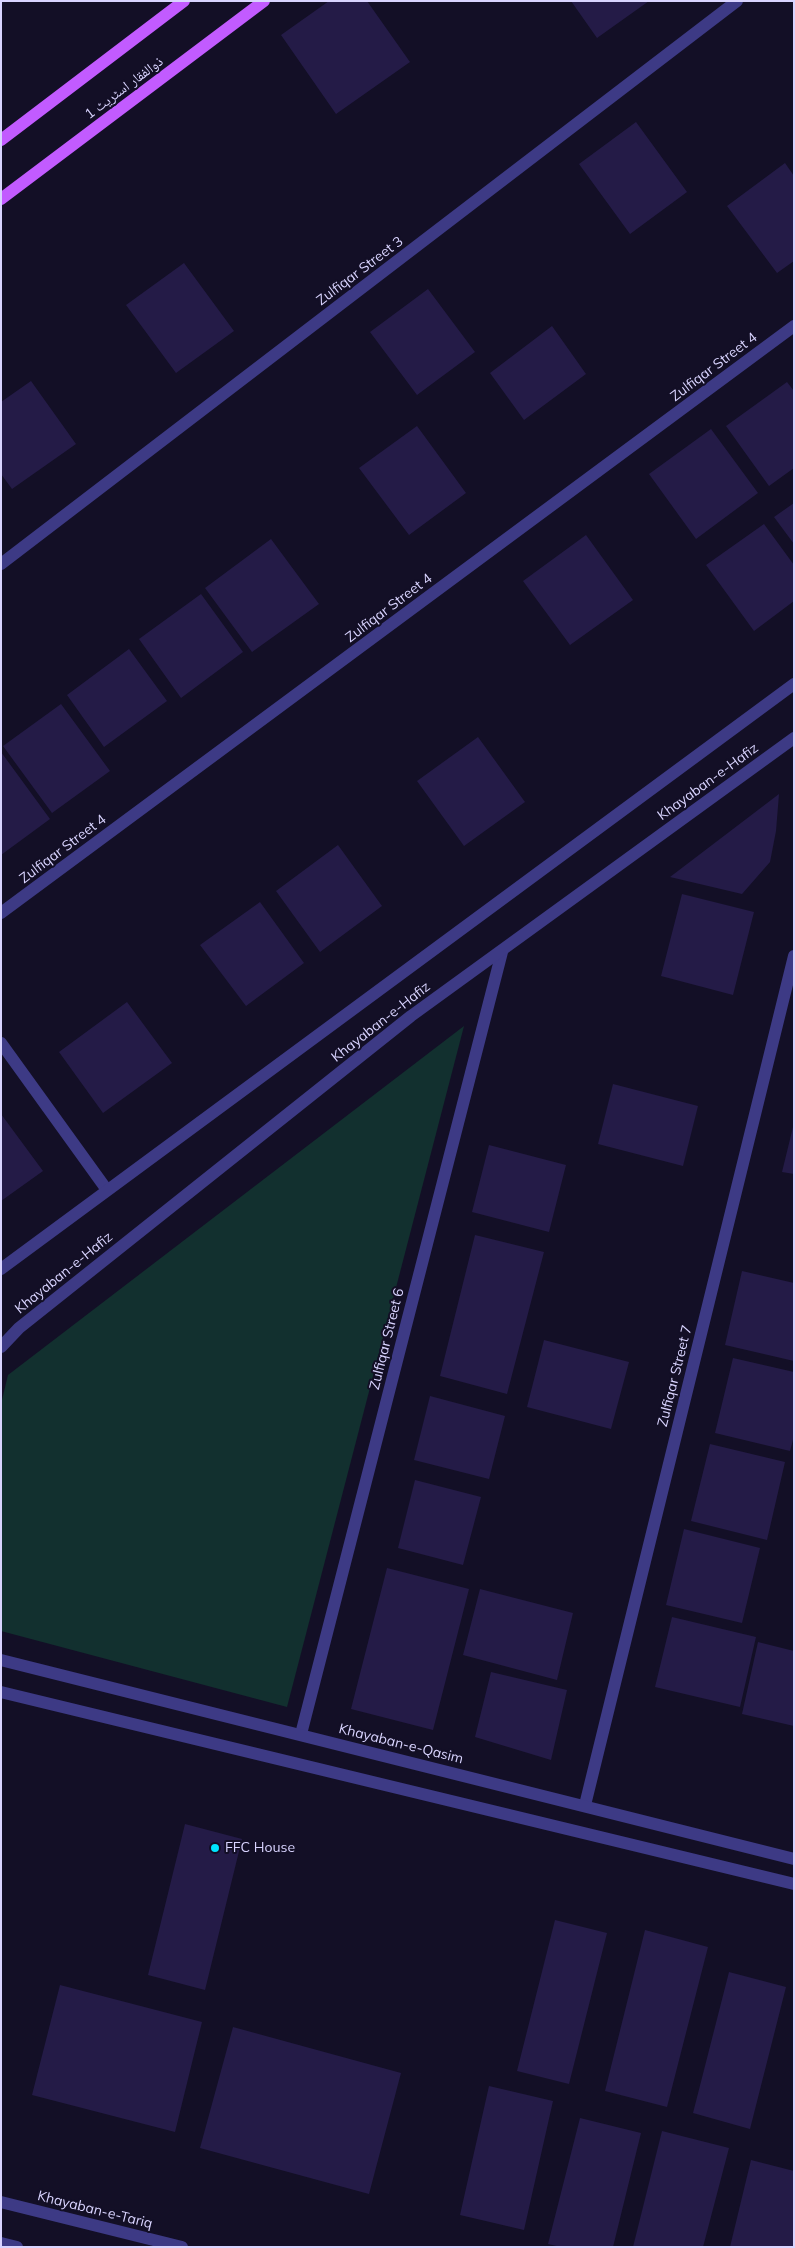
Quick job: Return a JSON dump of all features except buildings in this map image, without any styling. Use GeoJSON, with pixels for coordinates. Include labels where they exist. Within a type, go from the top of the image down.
{"type":"FeatureCollection","features":[{"type":"Feature","properties":{"kind":"main road"},"geometry":{"type":"LineString","coordinates":[[1,140],[184,1]]}},
{"type":"Feature","properties":{"kind":"main road","name":"ذوالفقار اسٹریٹ 1"},"geometry":{"type":"LineString","coordinates":[[1,199],[264,1]]}},
{"type":"Feature","properties":{"kind":"street","name":"Zulfiqar Street 3"},"geometry":{"type":"LineString","coordinates":[[1,564],[737,1]]}},
{"type":"Feature","properties":{"kind":"street","name":"Zulfiqar Street 4"},"geometry":{"type":"LineString","coordinates":[[1,913],[794,326]]}},
{"type":"Feature","properties":{"kind":"street","name":"Khayaban-e-Hafiz"},"geometry":{"type":"LineString","coordinates":[[1,1269],[794,684]]}},
{"type":"Feature","properties":{"kind":"street","name":"Khayaban-e-Hafiz"},"geometry":{"type":"LineString","coordinates":[[1,1347],[19,1328],[411,1016],[502,952],[794,738]]}},
{"type":"Feature","properties":{"kind":"street","name":"Zulfiqar Street 6"},"geometry":{"type":"LineString","coordinates":[[301,1734],[502,952]]}},
{"type":"Feature","properties":{"kind":"street","name":"Zulfiqar Street 7"},"geometry":{"type":"LineString","coordinates":[[585,1805],[794,956]]}},
{"type":"Feature","properties":{"kind":"street"},"geometry":{"type":"LineString","coordinates":[[1,1043],[107,1190]]}},
{"type":"Feature","properties":{"kind":"street","name":"Khayaban-e-Qasim"},"geometry":{"type":"LineString","coordinates":[[1,1660],[585,1805],[794,1859]]}},
{"type":"Feature","properties":{"kind":"street"},"geometry":{"type":"LineString","coordinates":[[1,1692],[794,1884]]}},
{"type":"Feature","properties":{"kind":"street","name":"Khayaban-e-Tariq"},"geometry":{"type":"LineString","coordinates":[[1,2202],[182,2247]]}},
{"type":"Feature","properties":{"kind":"street"},"geometry":{"type":"LineString","coordinates":[[1,2243],[17,2247]]}},
{"type":"Feature","properties":{"kind":"green space"},"geometry":{"type":"Polygon","coordinates":[[[464,1026],[287,1707],[1,1631],[1,1404],[8,1375],[464,1026]]]}},
{"type":"Feature","properties":{"kind":"place","name":"FFC House"},"geometry":{"type":"Point","coordinates":[215,1848]}}]}
